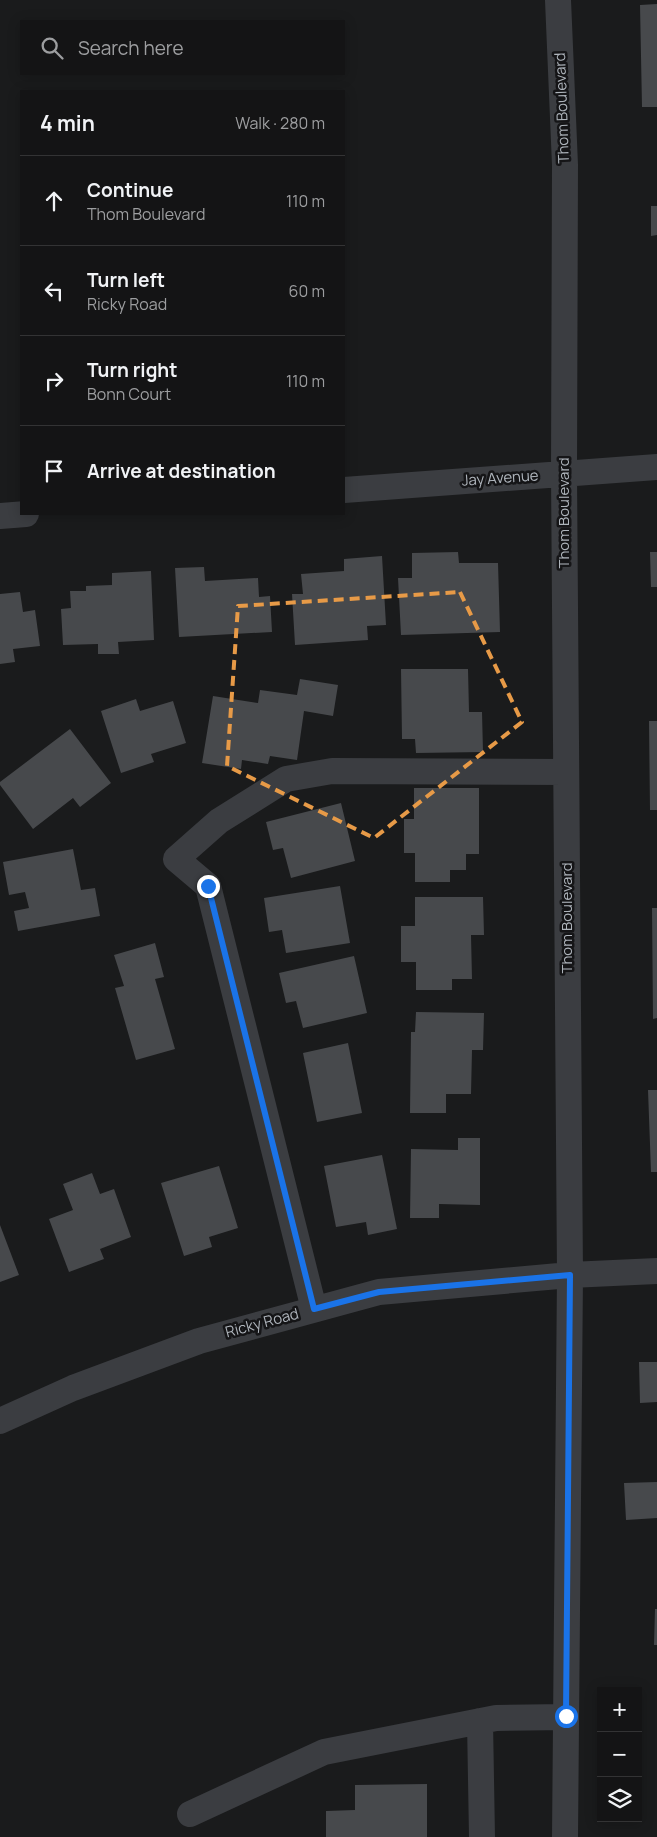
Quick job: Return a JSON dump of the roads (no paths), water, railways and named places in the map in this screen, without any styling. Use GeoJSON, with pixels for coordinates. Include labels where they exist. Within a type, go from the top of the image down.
{"type":"FeatureCollection","features":[{"type":"Feature","properties":{"kind":"street","name":"Thom Boulevard"},"geometry":{"type":"LineString","coordinates":[[558,0],[564,165],[564,473],[570,1275],[565,1837]]}},
{"type":"Feature","properties":{"kind":"street","name":"Jay Avenue"},"geometry":{"type":"LineString","coordinates":[[345,490],[657,467]]}},
{"type":"Feature","properties":{"kind":"street"},"geometry":{"type":"LineString","coordinates":[[0,516],[20,514]]}},
{"type":"Feature","properties":{"kind":"street"},"geometry":{"type":"LineString","coordinates":[[314,1309],[208,886],[176,859],[219,821],[286,779],[332,771],[566,772]]}},
{"type":"Feature","properties":{"kind":"street","name":"Ricky Road"},"geometry":{"type":"LineString","coordinates":[[0,1421],[73,1388],[199,1341],[379,1292],[570,1275],[657,1271]]}},
{"type":"Feature","properties":{"kind":"street"},"geometry":{"type":"LineString","coordinates":[[190,1814],[324,1752],[496,1718],[566,1716]]}},
{"type":"Feature","properties":{"kind":"street"},"geometry":{"type":"LineString","coordinates":[[480,1721],[482,1837]]}}]}
